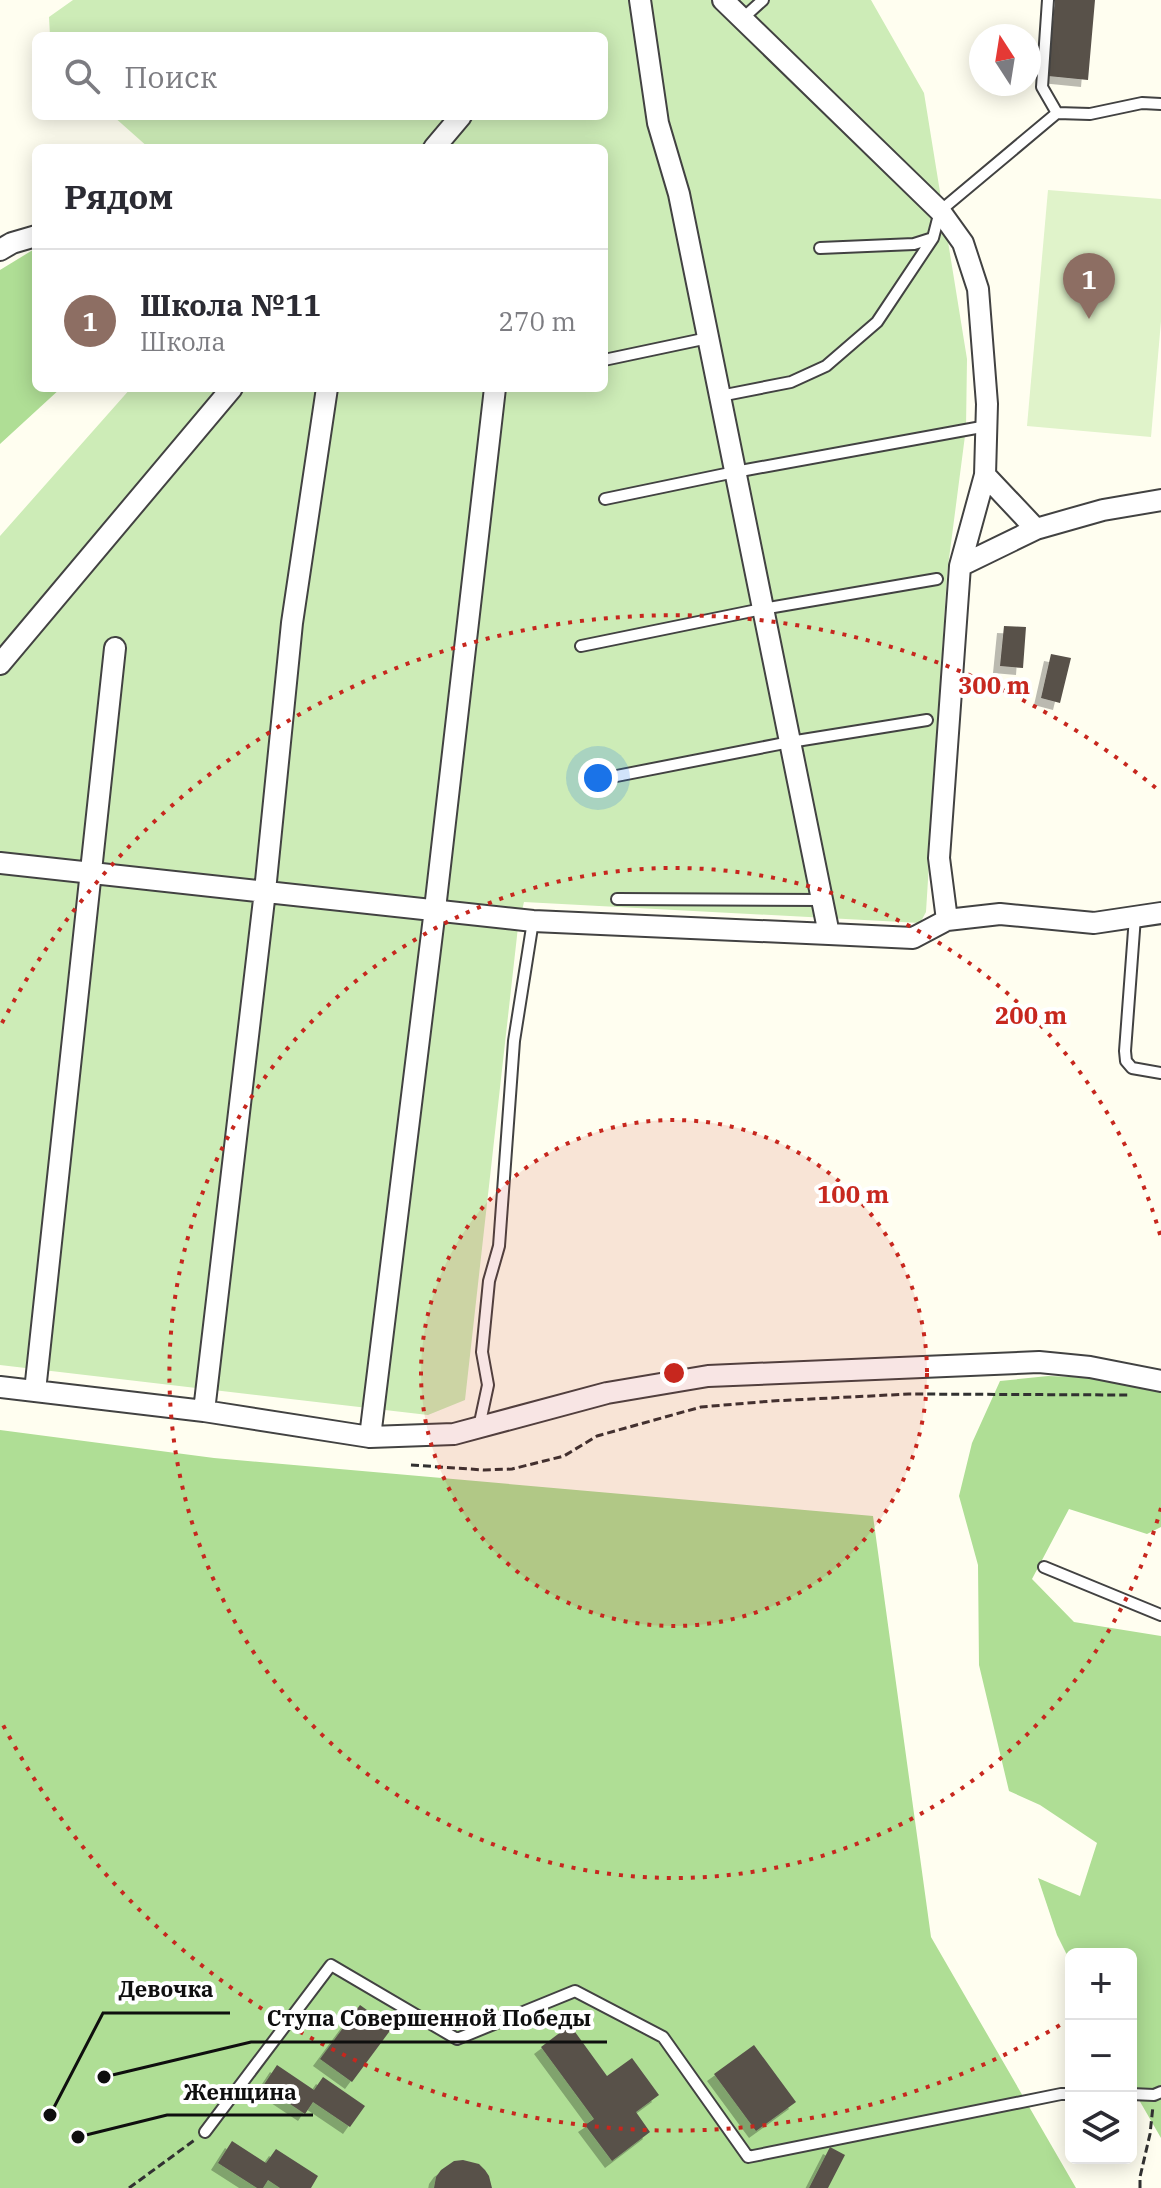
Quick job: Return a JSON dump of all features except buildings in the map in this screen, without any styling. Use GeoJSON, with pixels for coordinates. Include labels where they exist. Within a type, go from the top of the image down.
{"type":"FeatureCollection","features":[{"type":"Feature","properties":{"kind":"street"},"geometry":{"type":"LineString","coordinates":[[640,0],[658,123],[679,194],[829,934]]}},
{"type":"Feature","properties":{"kind":"street"},"geometry":{"type":"LineString","coordinates":[[723,0],[940,211],[963,243],[978,289],[987,404],[985,475],[960,566],[939,858],[947,920]]}},
{"type":"Feature","properties":{"kind":"street"},"geometry":{"type":"LineString","coordinates":[[437,144],[458,120]]}},
{"type":"Feature","properties":{"kind":"street"},"geometry":{"type":"LineString","coordinates":[[0,250],[32,237]]}},
{"type":"Feature","properties":{"kind":"street"},"geometry":{"type":"LineString","coordinates":[[0,664],[229,392]]}},
{"type":"Feature","properties":{"kind":"street"},"geometry":{"type":"LineString","coordinates":[[204,1411],[265,891],[292,623],[326,392]]}},
{"type":"Feature","properties":{"kind":"street"},"geometry":{"type":"LineString","coordinates":[[370,1437],[495,392]]}},
{"type":"Feature","properties":{"kind":"street"},"geometry":{"type":"LineString","coordinates":[[985,475],[1036,529]]}},
{"type":"Feature","properties":{"kind":"street"},"geometry":{"type":"LineString","coordinates":[[960,566],[1036,529],[1103,510],[1161,500]]}},
{"type":"Feature","properties":{"kind":"street"},"geometry":{"type":"LineString","coordinates":[[35,1391],[115,648]]}},
{"type":"Feature","properties":{"kind":"street"},"geometry":{"type":"LineString","coordinates":[[0,863],[533,921],[913,938],[947,920],[1000,914],[1094,923],[1161,913]]}},
{"type":"Feature","properties":{"kind":"street"},"geometry":{"type":"LineString","coordinates":[[0,1387],[204,1411],[370,1437],[454,1434],[607,1393],[708,1376],[1039,1362],[1090,1367],[1161,1381]]}},
{"type":"Feature","properties":{"kind":"lane"},"geometry":{"type":"LineString","coordinates":[[742,19],[763,0]]}},
{"type":"Feature","properties":{"kind":"lane"},"geometry":{"type":"LineString","coordinates":[[1048,0],[1042,87],[1057,113]]}},
{"type":"Feature","properties":{"kind":"lane"},"geometry":{"type":"LineString","coordinates":[[720,396],[791,382],[826,366],[877,322],[933,238],[940,211],[1057,113],[1090,114],[1142,103],[1161,104]]}},
{"type":"Feature","properties":{"kind":"lane"},"geometry":{"type":"LineString","coordinates":[[820,248],[914,244],[933,238]]}},
{"type":"Feature","properties":{"kind":"lane"},"geometry":{"type":"LineString","coordinates":[[608,359],[708,338]]}},
{"type":"Feature","properties":{"kind":"lane"},"geometry":{"type":"LineString","coordinates":[[605,499],[987,426]]}},
{"type":"Feature","properties":{"kind":"lane"},"geometry":{"type":"LineString","coordinates":[[581,646],[762,609],[937,579]]}},
{"type":"Feature","properties":{"kind":"lane"},"geometry":{"type":"LineString","coordinates":[[591,781],[790,742],[927,720]]}},
{"type":"Feature","properties":{"kind":"lane"},"geometry":{"type":"LineString","coordinates":[[617,899],[822,900]]}},
{"type":"Feature","properties":{"kind":"lane"},"geometry":{"type":"LineString","coordinates":[[1135,917],[1126,1061],[1132,1068],[1161,1073]]}},
{"type":"Feature","properties":{"kind":"lane"},"geometry":{"type":"LineString","coordinates":[[479,1427],[488,1385],[482,1352],[489,1281],[499,1246],[514,1041],[533,921]]}},
{"type":"Feature","properties":{"kind":"lane"},"geometry":{"type":"LineString","coordinates":[[1044,1567],[1161,1615]]}},
{"type":"Feature","properties":{"kind":"lane"},"geometry":{"type":"LineString","coordinates":[[205,2132],[331,1965],[457,2039],[575,1991],[663,2037],[748,2157],[1065,2095]]}},
{"type":"Feature","properties":{"kind":"lane"},"geometry":{"type":"LineString","coordinates":[[1137,2094],[1158,2093]]}},
{"type":"Feature","properties":{"kind":"path"},"geometry":{"type":"LineString","coordinates":[[411,1465],[512,1469],[564,1456],[597,1436],[701,1407],[909,1394],[1137,1395]]}},
{"type":"Feature","properties":{"kind":"path"},"geometry":{"type":"LineString","coordinates":[[1140,2188],[1158,2093]]}},
{"type":"Feature","properties":{"kind":"path"},"geometry":{"type":"LineString","coordinates":[[129,2188],[205,2132]]}},
{"type":"Feature","properties":{"kind":"green space"},"geometry":{"type":"Polygon","coordinates":[[[73,0],[871,0],[924,93],[967,359],[966,428],[947,574],[926,912],[920,923],[524,902],[518,927],[465,1400],[428,1415],[0,1365],[0,536],[127,392],[608,392],[608,144],[144,144],[118,120],[608,120],[608,32],[50,32],[49,17],[73,0]]]}},
{"type":"Feature","properties":{"kind":"green space"},"geometry":{"type":"Polygon","coordinates":[[[1048,190],[1161,199],[1161,321],[1151,437],[1027,426],[1048,190]]]}},
{"type":"Feature","properties":{"kind":"green space"},"geometry":{"type":"Polygon","coordinates":[[[32,250],[32,392],[57,392],[0,444],[0,270],[32,250]]]}},
{"type":"Feature","properties":{"kind":"green space"},"geometry":{"type":"Polygon","coordinates":[[[1048,1376],[1161,1384],[1161,1527],[1147,1534],[1069,1509],[1032,1579],[1074,1622],[1161,1636],[1161,2138],[1137,2096],[1137,1948],[1065,1948],[1065,1951],[1038,1878],[1080,1896],[1097,1843],[1040,1805],[1009,1791],[979,1665],[978,1565],[959,1496],[972,1443],[1000,1381],[1048,1376]]]}},
{"type":"Feature","properties":{"kind":"green space"},"geometry":{"type":"Polygon","coordinates":[[[0,1430],[214,1458],[873,1516],[931,1937],[1076,2188],[0,2188],[0,1430]]]}},
{"type":"Feature","properties":{"kind":"place","name":"Школа №11"},"geometry":{"type":"Point","coordinates":[1089,319]}},
{"type":"Feature","properties":{"kind":"place","name":"Ступа Совершенной Победы"},"geometry":{"type":"Point","coordinates":[104,2077]}},
{"type":"Feature","properties":{"kind":"place","name":"Девочка"},"geometry":{"type":"Point","coordinates":[50,2115]}},
{"type":"Feature","properties":{"kind":"place","name":"Женщина"},"geometry":{"type":"Point","coordinates":[78,2137]}}]}
